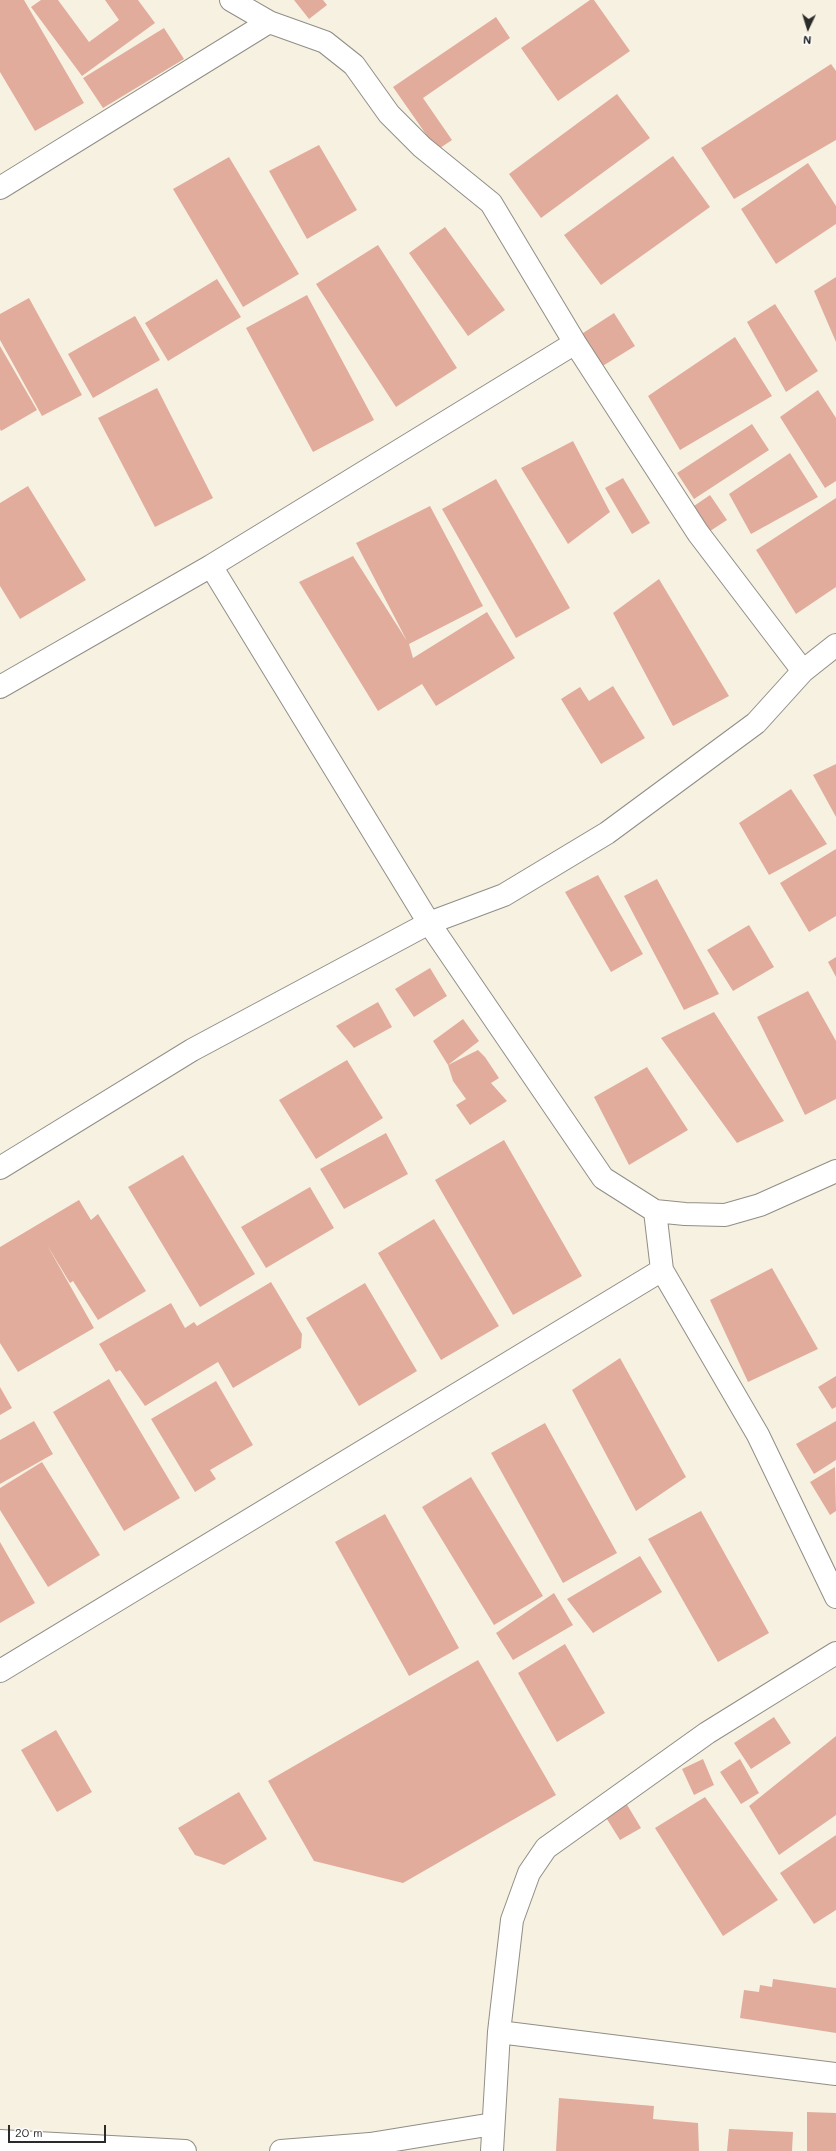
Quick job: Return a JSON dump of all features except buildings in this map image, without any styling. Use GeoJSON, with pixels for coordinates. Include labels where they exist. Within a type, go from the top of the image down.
{"type":"FeatureCollection","features":[{"type":"Feature","properties":{"kind":"street"},"geometry":{"type":"LineString","coordinates":[[232,0],[270,22],[325,42],[354,65],[388,114],[422,147],[491,203],[575,343],[698,533],[803,671]]}},
{"type":"Feature","properties":{"kind":"street"},"geometry":{"type":"LineString","coordinates":[[0,188],[270,22]]}},
{"type":"Feature","properties":{"kind":"street"},"geometry":{"type":"LineString","coordinates":[[0,687],[211,566],[575,343]]}},
{"type":"Feature","properties":{"kind":"street"},"geometry":{"type":"LineString","coordinates":[[211,566],[429,923],[603,1178],[655,1211],[685,1214],[725,1215],[760,1205],[836,1171]]}},
{"type":"Feature","properties":{"kind":"street"},"geometry":{"type":"LineString","coordinates":[[0,1168],[192,1050],[429,923],[504,895],[607,833],[756,723],[803,671],[836,645]]}},
{"type":"Feature","properties":{"kind":"street"},"geometry":{"type":"LineString","coordinates":[[655,1211],[662,1270],[758,1435],[836,1597]]}},
{"type":"Feature","properties":{"kind":"street"},"geometry":{"type":"LineString","coordinates":[[0,1671],[662,1270]]}},
{"type":"Feature","properties":{"kind":"street"},"geometry":{"type":"LineString","coordinates":[[492,2151],[499,2032],[512,1920],[529,1873],[546,1848],[707,1733],[836,1653]]}},
{"type":"Feature","properties":{"kind":"street"},"geometry":{"type":"LineString","coordinates":[[499,2032],[836,2074]]}},
{"type":"Feature","properties":{"kind":"street"},"geometry":{"type":"LineString","coordinates":[[281,2151],[370,2144],[493,2124]]}},
{"type":"Feature","properties":{"kind":"street"},"geometry":{"type":"LineString","coordinates":[[0,2141],[185,2151]]}}]}
